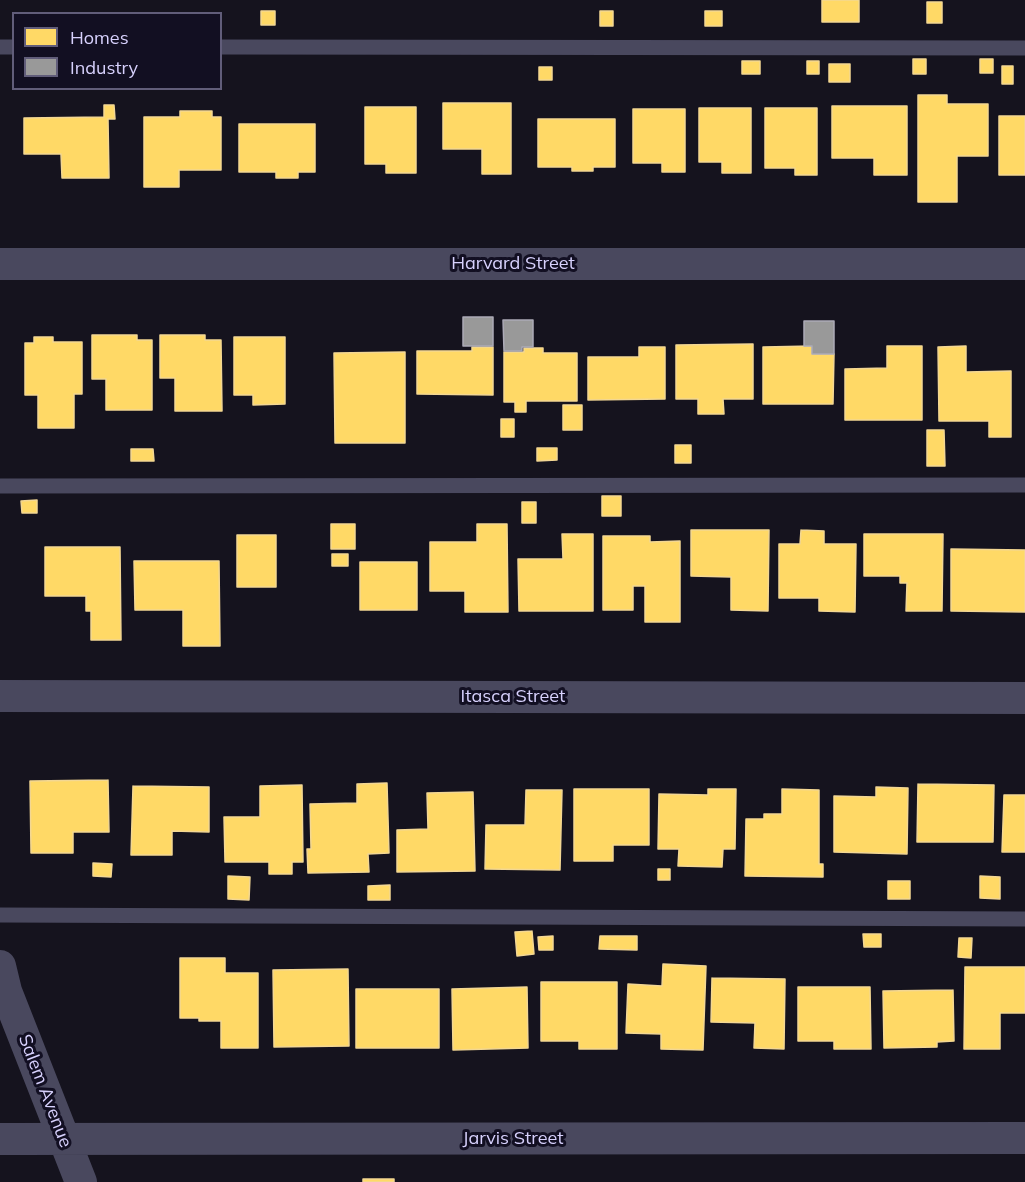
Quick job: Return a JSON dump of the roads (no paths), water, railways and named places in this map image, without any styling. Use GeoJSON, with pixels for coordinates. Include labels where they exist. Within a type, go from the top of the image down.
{"type":"FeatureCollection","features":[{"type":"Feature","properties":{"kind":"street","name":"Harvard Street"},"geometry":{"type":"LineString","coordinates":[[0,264],[1025,264]]}},
{"type":"Feature","properties":{"kind":"street","name":"Itasca Street"},"geometry":{"type":"LineString","coordinates":[[0,696],[1025,698]]}},
{"type":"Feature","properties":{"kind":"street","name":"Salem Avenue"},"geometry":{"type":"LineString","coordinates":[[0,966],[6,991],[81,1182]]}},
{"type":"Feature","properties":{"kind":"street","name":"Jarvis Street"},"geometry":{"type":"LineString","coordinates":[[0,1140],[1025,1138]]}},
{"type":"Feature","properties":{"kind":"lane"},"geometry":{"type":"LineString","coordinates":[[222,47],[1025,48]]}},
{"type":"Feature","properties":{"kind":"lane"},"geometry":{"type":"LineString","coordinates":[[0,486],[1025,485]]}},
{"type":"Feature","properties":{"kind":"lane"},"geometry":{"type":"LineString","coordinates":[[0,915],[1025,919]]}}]}
